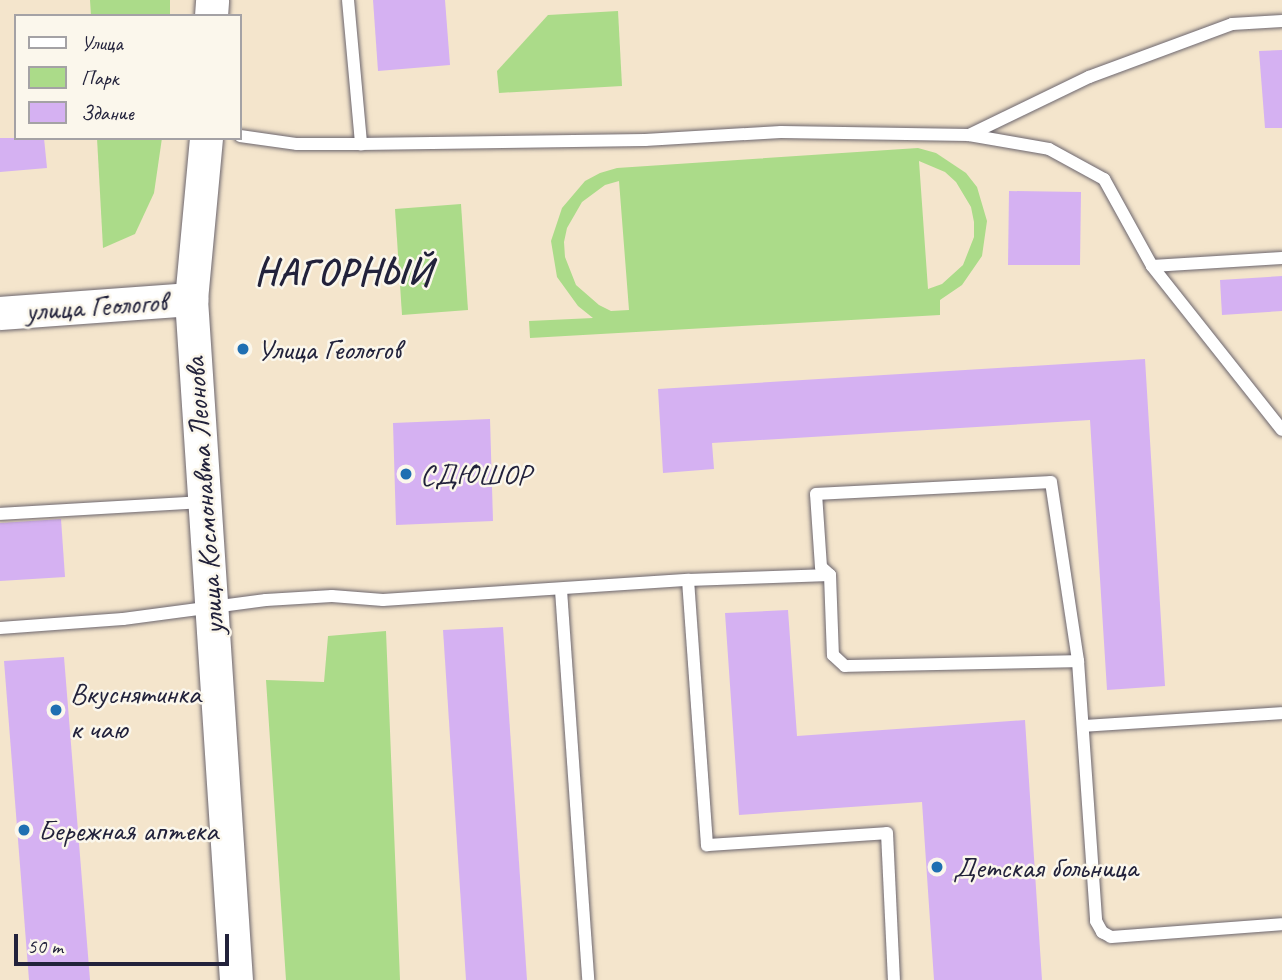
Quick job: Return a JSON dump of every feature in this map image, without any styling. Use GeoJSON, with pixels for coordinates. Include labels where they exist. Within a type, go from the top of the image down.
{"type":"FeatureCollection","features":[{"type":"Feature","properties":{"kind":"main road","name":"улица Космонавта Леонова"},"geometry":{"type":"LineString","coordinates":[[206,140],[191,299],[236,980]]}},
{"type":"Feature","properties":{"kind":"main road","name":"улица Геологов"},"geometry":{"type":"LineString","coordinates":[[0,313],[191,299]]}},
{"type":"Feature","properties":{"kind":"lane"},"geometry":{"type":"LineString","coordinates":[[348,0],[361,144]]}},
{"type":"Feature","properties":{"kind":"lane"},"geometry":{"type":"LineString","coordinates":[[969,135],[1089,76],[1233,24],[1282,21]]}},
{"type":"Feature","properties":{"kind":"lane"},"geometry":{"type":"LineString","coordinates":[[242,136],[297,144],[361,144],[645,140],[781,132],[969,135],[1049,149],[1104,179],[1152,266],[1282,430]]}},
{"type":"Feature","properties":{"kind":"lane"},"geometry":{"type":"LineString","coordinates":[[1152,266],[1282,258]]}},
{"type":"Feature","properties":{"kind":"lane"},"geometry":{"type":"LineString","coordinates":[[1078,661],[845,666],[833,655],[830,575],[821,567],[816,494],[1051,482],[1078,661],[1096,921],[1102,932],[1111,937],[1282,925]]}},
{"type":"Feature","properties":{"kind":"lane"},"geometry":{"type":"LineString","coordinates":[[0,514],[204,501]]}},
{"type":"Feature","properties":{"kind":"lane"},"geometry":{"type":"LineString","coordinates":[[0,628],[211,610],[266,600],[332,596],[383,600],[688,580],[830,575]]}},
{"type":"Feature","properties":{"kind":"lane"},"geometry":{"type":"LineString","coordinates":[[688,580],[707,845],[887,833],[894,980]]}},
{"type":"Feature","properties":{"kind":"lane"},"geometry":{"type":"LineString","coordinates":[[561,590],[588,980]]}},
{"type":"Feature","properties":{"kind":"lane"},"geometry":{"type":"LineString","coordinates":[[1083,726],[1282,713]]}},
{"type":"Feature","properties":{"kind":"green space"},"geometry":{"type":"Polygon","coordinates":[[[90,0],[170,0],[170,14],[91,14],[90,0]]]}},
{"type":"Feature","properties":{"kind":"green space"},"geometry":{"type":"Polygon","coordinates":[[[618,11],[622,86],[499,93],[497,71],[548,15],[618,11]]]}},
{"type":"Feature","properties":{"kind":"green space"},"geometry":{"type":"Polygon","coordinates":[[[97,140],[162,140],[154,193],[135,234],[103,248],[97,140]]]}},
{"type":"Feature","properties":{"kind":"green space"},"geometry":{"type":"Polygon","coordinates":[[[918,148],[936,153],[966,173],[977,187],[987,221],[982,256],[962,285],[940,300],[940,315],[530,338],[529,321],[593,318],[578,306],[557,277],[551,241],[562,208],[585,181],[617,168],[918,148]],[[919,161],[928,289],[942,284],[963,265],[974,237],[974,222],[971,207],[956,182],[945,172],[919,161]],[[619,181],[605,185],[582,202],[567,228],[564,242],[565,257],[576,285],[599,305],[611,311],[629,310],[619,181]]]}},
{"type":"Feature","properties":{"kind":"green space"},"geometry":{"type":"Polygon","coordinates":[[[461,204],[468,310],[402,315],[395,209],[461,204]]]}},
{"type":"Feature","properties":{"kind":"green space"},"geometry":{"type":"Polygon","coordinates":[[[386,631],[400,980],[286,980],[266,680],[324,682],[328,636],[386,631]]]}},
{"type":"Feature","properties":{"kind":"building"},"geometry":{"type":"Polygon","coordinates":[[[373,0],[445,0],[450,65],[378,71],[373,0]]]}},
{"type":"Feature","properties":{"kind":"building"},"geometry":{"type":"Polygon","coordinates":[[[1282,50],[1282,128],[1265,128],[1259,51],[1282,50]]]}},
{"type":"Feature","properties":{"kind":"building"},"geometry":{"type":"Polygon","coordinates":[[[0,138],[44,140],[47,168],[0,172],[0,138]]]}},
{"type":"Feature","properties":{"kind":"building"},"geometry":{"type":"Polygon","coordinates":[[[1009,191],[1081,192],[1080,265],[1008,265],[1009,191]]]}},
{"type":"Feature","properties":{"kind":"building"},"geometry":{"type":"Polygon","coordinates":[[[1282,276],[1282,311],[1222,315],[1220,280],[1282,276]]]}},
{"type":"Feature","properties":{"kind":"building"},"geometry":{"type":"Polygon","coordinates":[[[1145,359],[1165,686],[1107,690],[1090,420],[712,443],[714,469],[663,473],[658,389],[1145,359]]]}},
{"type":"Feature","properties":{"kind":"building"},"geometry":{"type":"Polygon","coordinates":[[[490,419],[493,521],[396,525],[393,423],[490,419]]]}},
{"type":"Feature","properties":{"kind":"building"},"geometry":{"type":"Polygon","coordinates":[[[61,519],[65,577],[0,581],[0,523],[61,519]]]}},
{"type":"Feature","properties":{"kind":"building"},"geometry":{"type":"Polygon","coordinates":[[[788,610],[797,736],[1025,720],[1042,980],[934,980],[922,802],[739,815],[725,613],[788,610]]]}},
{"type":"Feature","properties":{"kind":"building"},"geometry":{"type":"Polygon","coordinates":[[[503,627],[527,980],[466,980],[443,630],[503,627]]]}},
{"type":"Feature","properties":{"kind":"building"},"geometry":{"type":"Polygon","coordinates":[[[64,657],[90,980],[29,980],[4,661],[64,657]]]}},
{"type":"Feature","properties":{"kind":"place","name":"Улица Геологов"},"geometry":{"type":"Point","coordinates":[243,349]}},
{"type":"Feature","properties":{"kind":"place","name":"СДЮШОР"},"geometry":{"type":"Point","coordinates":[406,474]}},
{"type":"Feature","properties":{"kind":"place","name":"Вкуснятинка к чаю"},"geometry":{"type":"Point","coordinates":[56,710]}},
{"type":"Feature","properties":{"kind":"place","name":"Бережная аптека"},"geometry":{"type":"Point","coordinates":[24,830]}},
{"type":"Feature","properties":{"kind":"place","name":"Детская больница"},"geometry":{"type":"Point","coordinates":[937,867]}},
{"type":"Feature","properties":{"kind":"district","name":"НАГОРНЫЙ"},"geometry":{"type":"Point","coordinates":[344,272]}}]}
